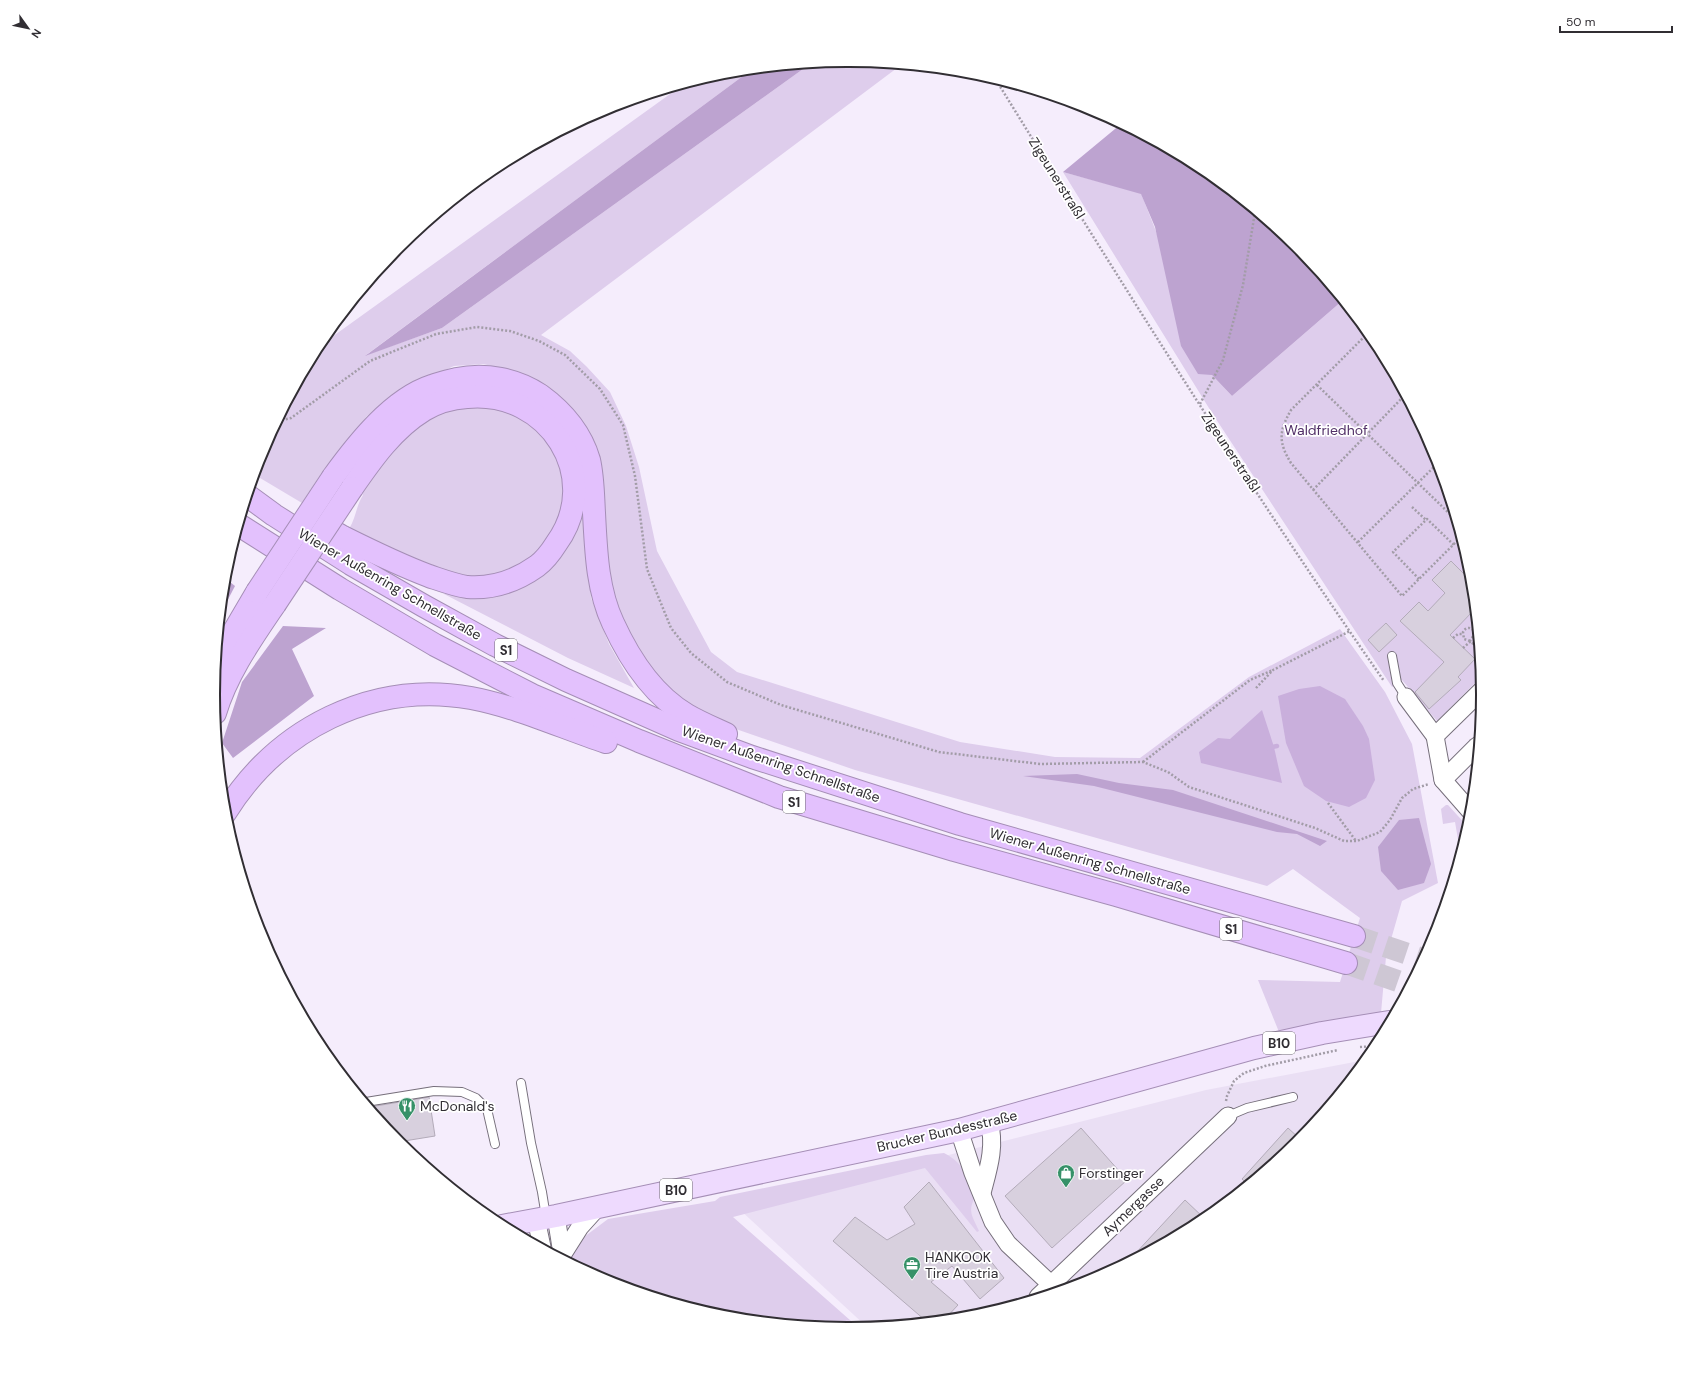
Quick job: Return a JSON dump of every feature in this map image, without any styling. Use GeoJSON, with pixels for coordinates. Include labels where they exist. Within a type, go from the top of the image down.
{"type":"FeatureCollection","features":[{"type":"Feature","properties":{"kind":"highway"},"geometry":{"type":"LineString","coordinates":[[222,651],[257,592],[333,477],[368,432],[400,404],[430,386],[467,377],[502,379],[536,393],[563,415],[574,428],[589,460],[593,491],[599,575],[609,614],[623,644],[637,666],[654,687],[668,700],[686,714],[728,736],[752,757]]}},
{"type":"Feature","properties":{"kind":"highway"},"geometry":{"type":"LineString","coordinates":[[220,700],[237,662],[275,604],[326,528],[352,488],[370,461],[406,422],[425,410],[442,402],[461,397],[496,397],[525,407],[550,427],[559,439],[572,470],[574,505],[569,523],[562,537],[542,562],[513,580],[497,585],[467,587],[450,583],[408,567],[326,528],[310,520],[274,515]]}},
{"type":"Feature","properties":{"kind":"highway","name":"Wiener Außenring Schnellstraße"},"geometry":{"type":"LineString","coordinates":[[252,499],[274,515],[358,568],[495,645],[566,680],[679,730],[752,757],[960,824],[1354,936]]}},
{"type":"Feature","properties":{"kind":"highway","name":"Wiener Außenring Schnellstraße"},"geometry":{"type":"LineString","coordinates":[[243,527],[340,589],[435,645],[532,694],[639,741],[779,797],[954,850],[1116,894],[1346,963]]}},
{"type":"Feature","properties":{"kind":"highway"},"geometry":{"type":"LineString","coordinates":[[231,805],[250,778],[270,757],[309,728],[355,707],[400,697],[447,695],[470,698],[526,713],[606,742],[639,741]]}},
{"type":"Feature","properties":{"kind":"main road","name":"Brucker Bundesstraße"},"geometry":{"type":"LineString","coordinates":[[512,1224],[959,1130],[1254,1048],[1322,1033],[1382,1023]]}},
{"type":"Feature","properties":{"kind":"street"},"geometry":{"type":"LineString","coordinates":[[1435,736],[1476,696]]}},
{"type":"Feature","properties":{"kind":"street"},"geometry":{"type":"LineString","coordinates":[[1406,697],[1435,736],[1443,780],[1465,805]]}},
{"type":"Feature","properties":{"kind":"street"},"geometry":{"type":"LineString","coordinates":[[1443,780],[1473,750]]}},
{"type":"Feature","properties":{"kind":"street","name":"Aymergasse"},"geometry":{"type":"LineString","coordinates":[[1055,1287],[1228,1116]]}},
{"type":"Feature","properties":{"kind":"street"},"geometry":{"type":"LineString","coordinates":[[982,1194],[990,1161],[992,1134],[989,1122]]}},
{"type":"Feature","properties":{"kind":"street"},"geometry":{"type":"LineString","coordinates":[[959,1130],[973,1173],[993,1222],[1008,1244],[1054,1288]]}},
{"type":"Feature","properties":{"kind":"street"},"geometry":{"type":"LineString","coordinates":[[563,1253],[580,1227],[598,1207]]}},
{"type":"Feature","properties":{"kind":"street"},"geometry":{"type":"LineString","coordinates":[[543,1243],[546,1217]]}},
{"type":"Feature","properties":{"kind":"street"},"geometry":{"type":"LineString","coordinates":[[546,1217],[561,1252]]}},
{"type":"Feature","properties":{"kind":"lane"},"geometry":{"type":"LineString","coordinates":[[1392,656],[1397,684],[1406,697]]}},
{"type":"Feature","properties":{"kind":"lane"},"geometry":{"type":"LineString","coordinates":[[521,1083],[546,1217]]}},
{"type":"Feature","properties":{"kind":"lane"},"geometry":{"type":"LineString","coordinates":[[371,1101],[434,1091],[462,1092],[476,1098],[487,1109],[495,1144]]}},
{"type":"Feature","properties":{"kind":"lane"},"geometry":{"type":"LineString","coordinates":[[1228,1116],[1247,1108],[1293,1097]]}},
{"type":"Feature","properties":{"kind":"path","name":"Zigeunerstraßl"},"geometry":{"type":"LineString","coordinates":[[1000,86],[1200,405],[1350,631],[1393,693],[1406,697]]}},
{"type":"Feature","properties":{"kind":"path"},"geometry":{"type":"LineString","coordinates":[[1200,405],[1224,360],[1243,285],[1254,217]]}},
{"type":"Feature","properties":{"kind":"path"},"geometry":{"type":"LineString","coordinates":[[284,420],[291,418],[370,361],[436,334],[476,327],[510,331],[539,341],[565,355],[600,389],[623,425],[635,476],[647,569],[671,628],[691,653],[727,682],[781,705],[939,752],[1040,764],[1142,762],[1168,772],[1189,787],[1315,828],[1344,841],[1356,841],[1380,832],[1390,820],[1402,798],[1413,789],[1443,780]]}},
{"type":"Feature","properties":{"kind":"path"},"geometry":{"type":"LineString","coordinates":[[1364,337],[1291,410],[1283,425],[1281,438],[1286,454],[1313,490],[1402,596],[1456,542]]}},
{"type":"Feature","properties":{"kind":"path"},"geometry":{"type":"LineString","coordinates":[[1317,385],[1448,512]]}},
{"type":"Feature","properties":{"kind":"path"},"geometry":{"type":"LineString","coordinates":[[1313,490],[1401,399]]}},
{"type":"Feature","properties":{"kind":"path"},"geometry":{"type":"LineString","coordinates":[[1358,542],[1433,468]]}},
{"type":"Feature","properties":{"kind":"path"},"geometry":{"type":"LineString","coordinates":[[1412,507],[1454,545]]}},
{"type":"Feature","properties":{"kind":"path"},"geometry":{"type":"LineString","coordinates":[[1420,579],[1393,552],[1426,520]]}},
{"type":"Feature","properties":{"kind":"path"},"geometry":{"type":"LineString","coordinates":[[1453,638],[1458,634],[1462,634],[1465,629],[1472,629]]}},
{"type":"Feature","properties":{"kind":"path"},"geometry":{"type":"LineString","coordinates":[[1142,762],[1250,680],[1350,631]]}},
{"type":"Feature","properties":{"kind":"path"},"geometry":{"type":"LineString","coordinates":[[1462,634],[1464,639],[1471,641]]}},
{"type":"Feature","properties":{"kind":"path"},"geometry":{"type":"LineString","coordinates":[[1463,648],[1473,638]]}},
{"type":"Feature","properties":{"kind":"path"},"geometry":{"type":"LineString","coordinates":[[1256,688],[1273,670]]}},
{"type":"Feature","properties":{"kind":"path"},"geometry":{"type":"LineString","coordinates":[[1328,803],[1356,841]]}},
{"type":"Feature","properties":{"kind":"path"},"geometry":{"type":"LineString","coordinates":[[1353,1047],[1368,1046]]}},
{"type":"Feature","properties":{"kind":"path"},"geometry":{"type":"LineString","coordinates":[[1228,1116],[1226,1106],[1227,1096],[1234,1082],[1244,1073],[1266,1066],[1339,1050]]}},
{"type":"Feature","properties":{"kind":"shaded area"},"geometry":{"type":"Polygon","coordinates":[[[804,68],[442,328],[365,356],[743,76],[804,68]]]}},
{"type":"Feature","properties":{"kind":"shaded area"},"geometry":{"type":"Polygon","coordinates":[[[1116,128],[1126,132],[1162,151],[1197,173],[1230,197],[1262,223],[1292,251],[1339,304],[1232,396],[1212,375],[1198,374],[1181,346],[1155,227],[1141,194],[1063,172],[1116,128]]]}},
{"type":"Feature","properties":{"kind":"shaded area"},"geometry":{"type":"Polygon","coordinates":[[[231,583],[235,586],[228,599],[231,583]]]}},
{"type":"Feature","properties":{"kind":"shaded area"},"geometry":{"type":"Polygon","coordinates":[[[283,626],[326,628],[292,649],[314,696],[233,758],[223,744],[223,741],[242,682],[283,626]]]}},
{"type":"Feature","properties":{"kind":"shaded area"},"geometry":{"type":"Polygon","coordinates":[[[1320,686],[1345,699],[1363,726],[1369,739],[1375,780],[1366,798],[1349,807],[1326,801],[1304,786],[1286,743],[1278,696],[1299,689],[1320,686]]]}},
{"type":"Feature","properties":{"kind":"shaded area"},"geometry":{"type":"Polygon","coordinates":[[[1262,710],[1274,747],[1282,783],[1201,763],[1199,752],[1218,738],[1230,739],[1262,710]]]}},
{"type":"Feature","properties":{"kind":"shaded area"},"geometry":{"type":"Polygon","coordinates":[[[1077,774],[1119,783],[1173,790],[1327,841],[1320,846],[1297,834],[1277,832],[1094,786],[1023,776],[1077,774]]]}},
{"type":"Feature","properties":{"kind":"shaded area"},"geometry":{"type":"Polygon","coordinates":[[[1419,818],[1431,864],[1424,883],[1398,890],[1381,871],[1378,847],[1399,820],[1419,818]]]}},
{"type":"Feature","properties":{"kind":"shaded area"},"geometry":{"type":"Polygon","coordinates":[[[1356,1062],[1320,1108],[1292,1138],[1262,1166],[1197,1216],[1162,1238],[1126,1257],[1050,1289],[1010,1301],[930,1317],[889,1321],[861,1322],[738,1208],[1206,1090],[1356,1062]]]}},
{"type":"Feature","properties":{"kind":"green space"},"geometry":{"type":"Polygon","coordinates":[[[848,67],[896,69],[541,335],[570,351],[610,392],[626,426],[639,467],[657,551],[711,652],[737,672],[960,742],[1055,757],[1140,758],[1249,677],[1340,629],[1385,692],[1412,744],[1438,883],[1402,901],[1386,957],[1381,1013],[1279,1032],[1258,980],[1340,982],[1360,918],[1293,869],[1267,886],[855,770],[733,728],[681,703],[656,681],[614,604],[587,431],[568,404],[547,385],[519,372],[483,364],[454,366],[402,390],[367,416],[323,471],[302,503],[259,478],[268,454],[285,417],[305,381],[333,336],[673,92],[743,76],[366,355],[442,328],[804,68],[848,67]]]}},
{"type":"Feature","properties":{"kind":"green space","name":"Waldfriedhof"},"geometry":{"type":"Polygon","coordinates":[[[1063,172],[1141,193],[1212,375],[1232,396],[1339,304],[1370,346],[1411,417],[1428,454],[1454,532],[1463,572],[1470,613],[1475,683],[1437,721],[1402,680],[1392,687],[1212,413],[1063,172]]]}},
{"type":"Feature","properties":{"kind":"green space"},"geometry":{"type":"Polygon","coordinates":[[[465,403],[500,405],[555,442],[565,473],[565,501],[560,522],[542,551],[505,574],[475,579],[438,570],[349,529],[363,495],[357,492],[402,436],[435,412],[465,403]]]}},
{"type":"Feature","properties":{"kind":"green space"},"geometry":{"type":"Polygon","coordinates":[[[582,497],[591,598],[609,644],[634,688],[568,658],[444,594],[496,593],[531,580],[582,497]]]}},
{"type":"Feature","properties":{"kind":"green space"},"geometry":{"type":"Polygon","coordinates":[[[1448,805],[1462,821],[1458,839],[1455,822],[1443,824],[1441,809],[1448,805]]]}},
{"type":"Feature","properties":{"kind":"green space"},"geometry":{"type":"Polygon","coordinates":[[[944,1153],[961,1166],[975,1197],[971,1211],[979,1231],[977,1232],[925,1168],[733,1217],[852,1322],[807,1321],[766,1317],[686,1301],[646,1289],[570,1257],[584,1237],[608,1219],[715,1201],[720,1197],[926,1155],[944,1153]]]}},
{"type":"Feature","properties":{"kind":"building"},"geometry":{"type":"Polygon","coordinates":[[[1451,561],[1463,573],[1470,614],[1450,635],[1474,660],[1458,677],[1461,680],[1429,709],[1415,692],[1444,662],[1400,621],[1419,602],[1428,611],[1445,593],[1432,580],[1451,561]]]}},
{"type":"Feature","properties":{"kind":"building"},"geometry":{"type":"Polygon","coordinates":[[[1386,623],[1397,635],[1379,652],[1368,640],[1386,623]]]}},
{"type":"Feature","properties":{"kind":"building","name":"McDonald's"},"geometry":{"type":"Polygon","coordinates":[[[429,1097],[435,1136],[407,1141],[375,1106],[429,1097]]]}},
{"type":"Feature","properties":{"kind":"building","name":"Forstinger"},"geometry":{"type":"Polygon","coordinates":[[[1081,1128],[1127,1180],[1052,1248],[1005,1196],[1081,1128]]]}},
{"type":"Feature","properties":{"kind":"building"},"geometry":{"type":"Polygon","coordinates":[[[1288,1128],[1295,1135],[1262,1166],[1244,1181],[1242,1179],[1288,1128]]]}},
{"type":"Feature","properties":{"kind":"building"},"geometry":{"type":"Polygon","coordinates":[[[929,1182],[1004,1278],[980,1299],[952,1266],[931,1282],[958,1305],[950,1313],[922,1318],[833,1241],[855,1217],[887,1240],[915,1224],[904,1207],[929,1182]]]}},
{"type":"Feature","properties":{"kind":"building"},"geometry":{"type":"Polygon","coordinates":[[[1185,1200],[1200,1214],[1162,1238],[1138,1251],[1185,1200]]]}},
{"type":"Feature","properties":{"kind":"waterway"},"geometry":{"type":"LineString","coordinates":[[1268,748],[1277,746]]}},
{"type":"Feature","properties":{"kind":"tunnel"},"geometry":{"type":"LineString","coordinates":[[1354,936],[1418,957]]}},
{"type":"Feature","properties":{"kind":"tunnel"},"geometry":{"type":"LineString","coordinates":[[1346,963],[1405,983]]}},
{"type":"Feature","properties":{"kind":"place","name":"McDonald's"},"geometry":{"type":"Point","coordinates":[407,1121]}},
{"type":"Feature","properties":{"kind":"place","name":"Forstinger"},"geometry":{"type":"Point","coordinates":[1066,1188]}},
{"type":"Feature","properties":{"kind":"place","name":"HANKOOK Tire Austria"},"geometry":{"type":"Point","coordinates":[912,1280]}}]}
